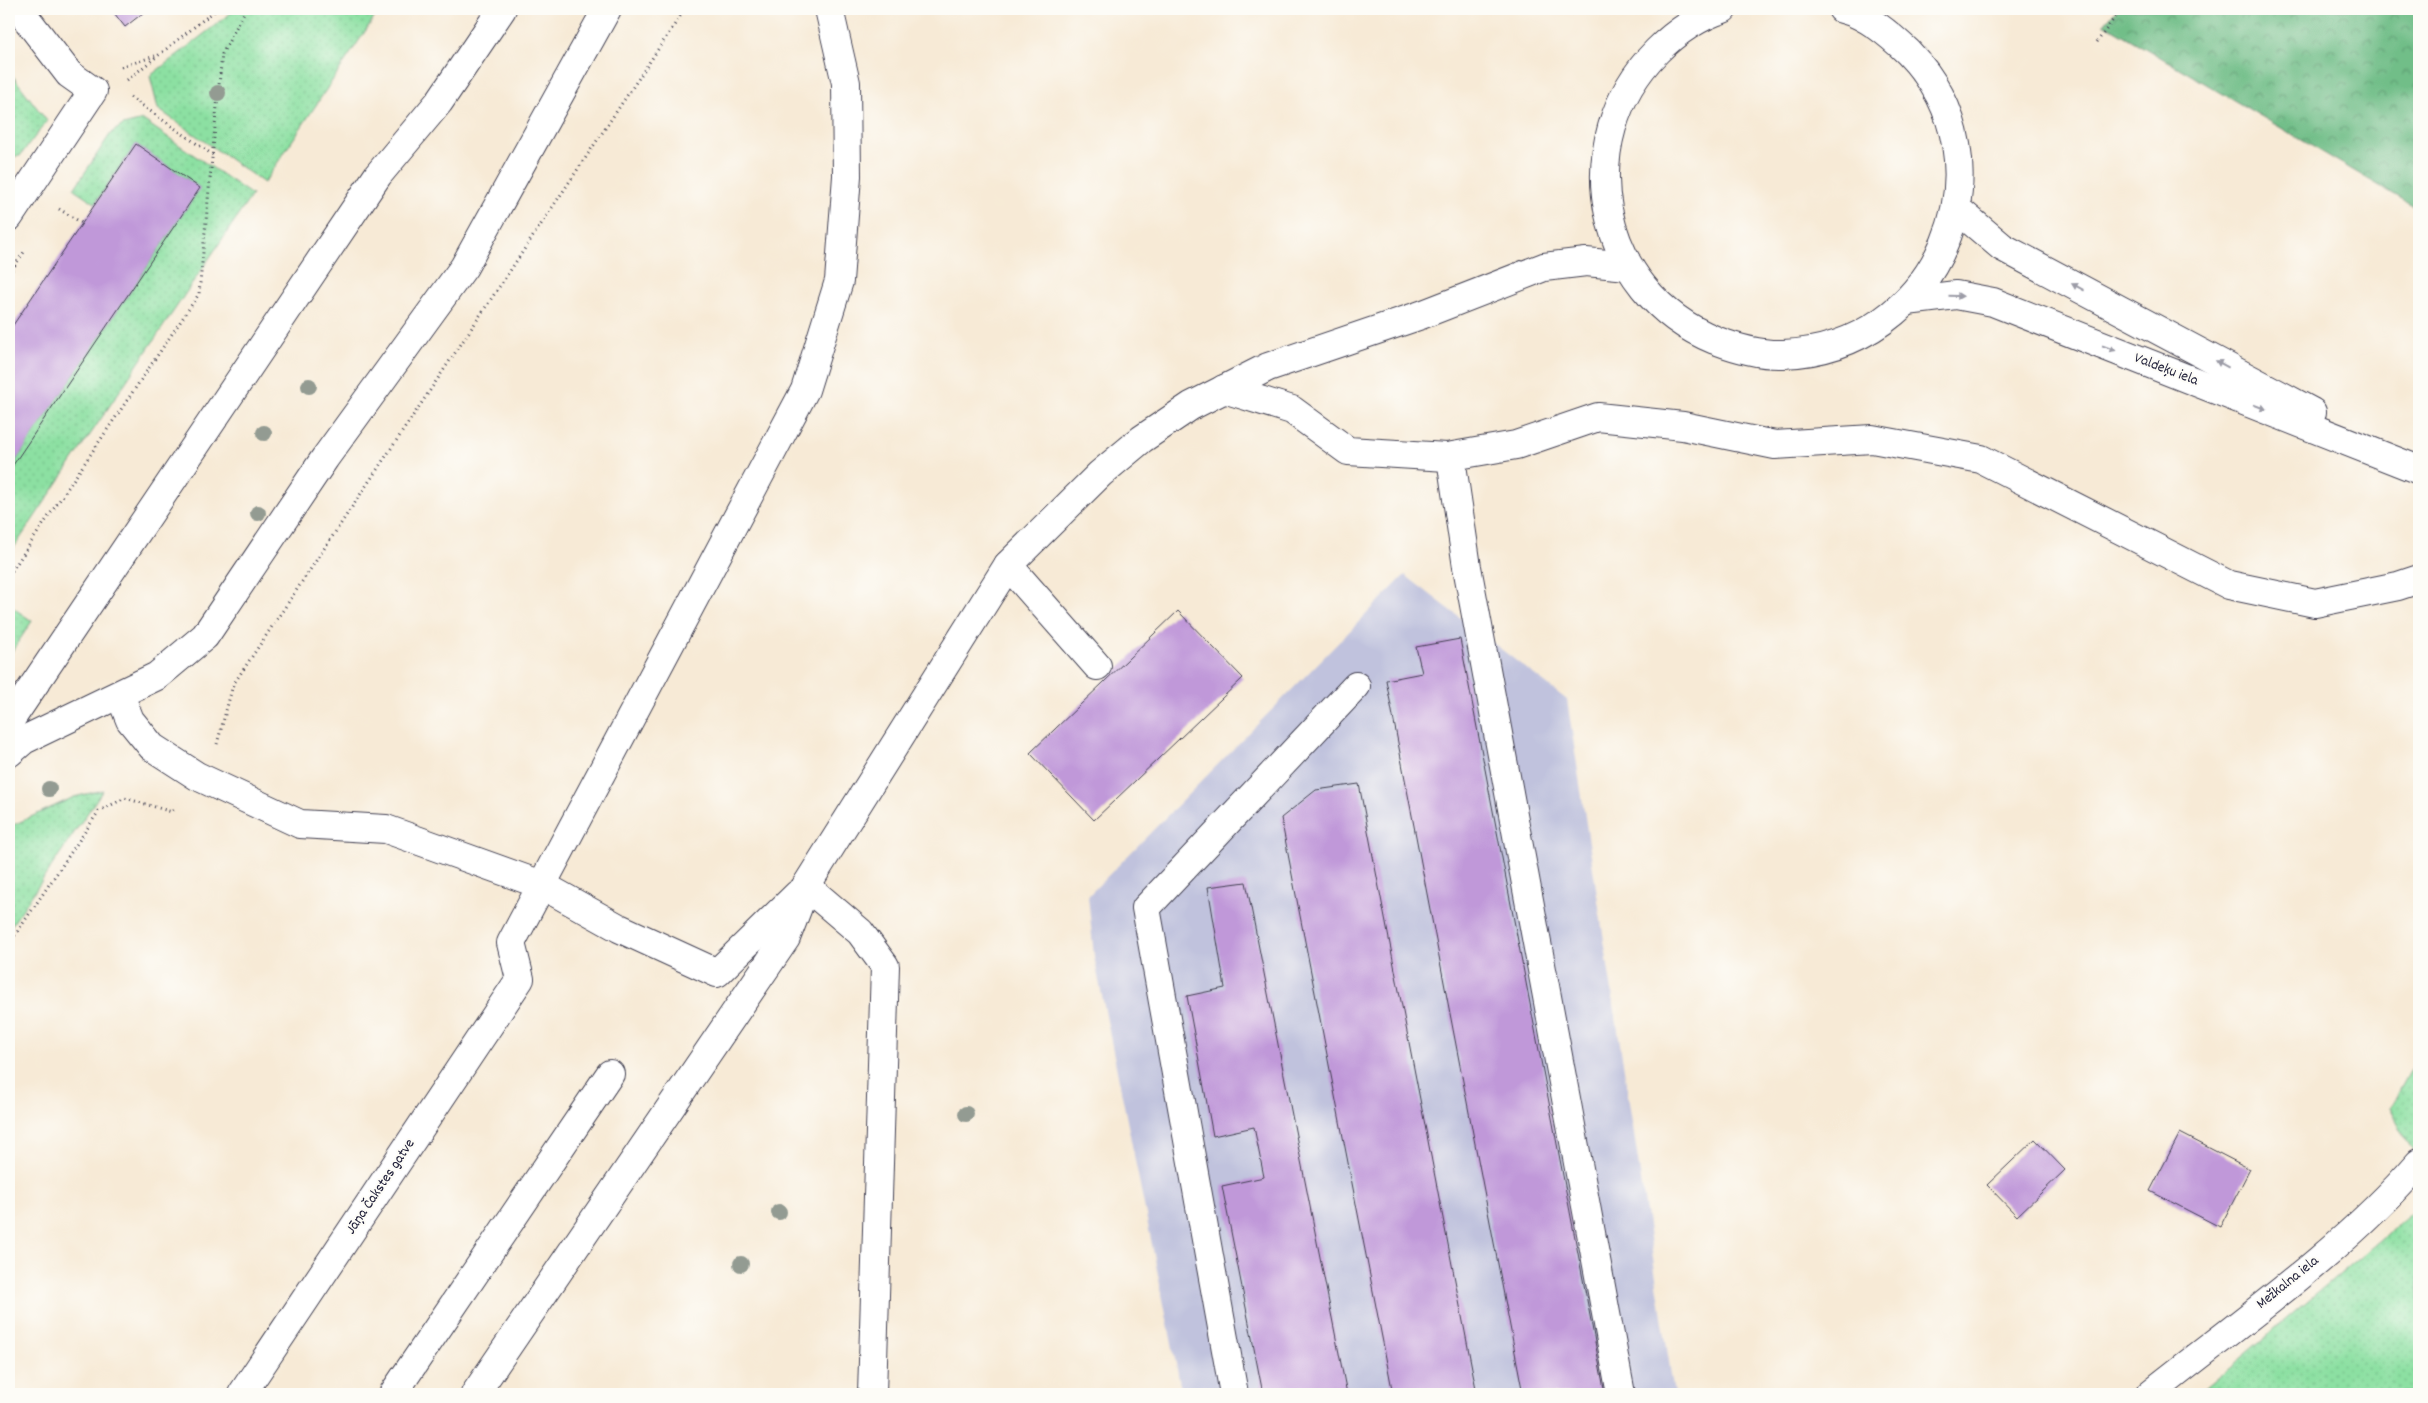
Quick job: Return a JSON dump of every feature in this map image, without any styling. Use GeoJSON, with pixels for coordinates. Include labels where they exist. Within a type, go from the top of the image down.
{"type":"FeatureCollection","features":[{"type":"Feature","properties":{"kind":"street"},"geometry":{"type":"LineString","coordinates":[[9,217],[105,90],[70,74],[19,9]]}},
{"type":"Feature","properties":{"kind":"street"},"geometry":{"type":"LineString","coordinates":[[9,722],[378,175],[439,102],[502,9]]}},
{"type":"Feature","properties":{"kind":"street"},"geometry":{"type":"LineString","coordinates":[[9,753],[24,740],[157,676],[205,636],[325,458],[464,267],[607,9]]}},
{"type":"Feature","properties":{"kind":"street"},"geometry":{"type":"LineString","coordinates":[[542,885],[805,390],[839,281],[847,176],[846,83],[829,9]]}},
{"type":"Feature","properties":{"kind":"street","name":"Valdeķu iela"},"geometry":{"type":"LineString","coordinates":[[1723,9],[1709,13],[1672,36],[1641,68],[1622,98],[1609,132],[1603,178],[1610,223],[1628,266],[1657,303],[1693,331],[1736,348],[1782,354],[1828,348],[1871,330],[1907,302],[1939,258],[1956,208],[1959,159],[1948,111],[1924,69],[1889,34],[1842,9]]}},
{"type":"Feature","properties":{"kind":"street","name":"Valdeķu iela"},"geometry":{"type":"LineString","coordinates":[[1956,208],[2002,247],[2419,469]]}},
{"type":"Feature","properties":{"kind":"street"},"geometry":{"type":"LineString","coordinates":[[475,1394],[786,938],[806,886],[1008,566],[1100,474],[1142,439],[1183,411],[1268,367],[1421,315],[1544,267],[1586,262],[1628,266]]}},
{"type":"Feature","properties":{"kind":"street","name":"Valdeķu iela"},"geometry":{"type":"LineString","coordinates":[[1907,302],[1956,295],[1993,302],[2419,469]]}},
{"type":"Feature","properties":{"kind":"street"},"geometry":{"type":"LineString","coordinates":[[1224,389],[1292,410],[1348,451],[1447,457],[1516,445],[1598,417],[1683,426],[1774,445],[1872,439],[1981,459],[2230,584],[2315,603],[2419,580]]}},
{"type":"Feature","properties":{"kind":"street"},"geometry":{"type":"LineString","coordinates":[[1447,457],[1452,465],[1467,567],[1621,1394]]}},
{"type":"Feature","properties":{"kind":"street"},"geometry":{"type":"LineString","coordinates":[[1008,566],[1097,666]]}},
{"type":"Feature","properties":{"kind":"street"},"geometry":{"type":"LineString","coordinates":[[1234,1394],[1146,908],[1356,686]]}},
{"type":"Feature","properties":{"kind":"street"},"geometry":{"type":"LineString","coordinates":[[120,695],[130,720],[152,747],[197,776],[300,824],[386,830],[542,885],[619,928],[717,973],[806,886]]}},
{"type":"Feature","properties":{"kind":"street","name":"Jāņa Čakstes gatve"},"geometry":{"type":"LineString","coordinates":[[242,1394],[520,979],[511,943],[542,885]]}},
{"type":"Feature","properties":{"kind":"street"},"geometry":{"type":"LineString","coordinates":[[806,886],[860,932],[885,966],[872,1394]]}},
{"type":"Feature","properties":{"kind":"street"},"geometry":{"type":"LineString","coordinates":[[394,1394],[610,1074]]}},
{"type":"Feature","properties":{"kind":"street","name":"Mežkalna iela"},"geometry":{"type":"LineString","coordinates":[[2150,1394],[2320,1259],[2401,1185],[2419,1163]]}},
{"type":"Feature","properties":{"kind":"path"},"geometry":{"type":"LineString","coordinates":[[213,156],[105,90],[212,10],[216,9]]}},
{"type":"Feature","properties":{"kind":"path"},"geometry":{"type":"LineString","coordinates":[[9,575],[199,294],[222,54],[246,9]]}},
{"type":"Feature","properties":{"kind":"path"},"geometry":{"type":"LineString","coordinates":[[9,944],[98,811],[125,798],[172,812],[219,741],[233,685],[685,9]]}},
{"type":"Feature","properties":{"kind":"path"},"geometry":{"type":"LineString","coordinates":[[2098,42],[2121,9]]}},
{"type":"Feature","properties":{"kind":"shaded area"},"geometry":{"type":"Polygon","coordinates":[[[1405,575],[1567,700],[1674,1394],[1182,1394],[1094,956],[1088,896],[1405,575]]]}},
{"type":"Feature","properties":{"kind":"green space"},"geometry":{"type":"Polygon","coordinates":[[[236,9],[380,9],[264,183],[158,109],[150,76],[236,9]]]}},
{"type":"Feature","properties":{"kind":"green space"},"geometry":{"type":"Polygon","coordinates":[[[2117,9],[2419,9],[2419,209],[2104,24],[2117,9]]]}},
{"type":"Feature","properties":{"kind":"green space"},"geometry":{"type":"Polygon","coordinates":[[[9,71],[47,121],[20,156],[9,157],[9,71]]]}},
{"type":"Feature","properties":{"kind":"green space"},"geometry":{"type":"Polygon","coordinates":[[[143,120],[252,195],[9,555],[9,471],[200,188],[136,144],[95,203],[74,189],[111,133],[123,125],[143,120]]]}},
{"type":"Feature","properties":{"kind":"green space"},"geometry":{"type":"Polygon","coordinates":[[[9,605],[32,621],[9,656],[9,605]]]}},
{"type":"Feature","properties":{"kind":"green space"},"geometry":{"type":"Polygon","coordinates":[[[103,790],[9,929],[9,827],[74,797],[103,790]]]}},
{"type":"Feature","properties":{"kind":"green space"},"geometry":{"type":"Polygon","coordinates":[[[2419,1055],[2419,1163],[2390,1108],[2419,1055]]]}},
{"type":"Feature","properties":{"kind":"green space"},"geometry":{"type":"Polygon","coordinates":[[[2419,1207],[2419,1394],[2199,1394],[2419,1207]]]}},
{"type":"Feature","properties":{"kind":"building"},"geometry":{"type":"Polygon","coordinates":[[[111,9],[148,9],[125,27],[111,9]]]}},
{"type":"Feature","properties":{"kind":"building"},"geometry":{"type":"Polygon","coordinates":[[[136,144],[200,188],[9,471],[9,331],[136,144]]]}},
{"type":"Feature","properties":{"kind":"building"},"geometry":{"type":"Polygon","coordinates":[[[1178,611],[1243,678],[1094,820],[1030,753],[1178,611]]]}},
{"type":"Feature","properties":{"kind":"building"},"geometry":{"type":"Polygon","coordinates":[[[1460,639],[1605,1394],[1523,1394],[1386,680],[1422,673],[1416,647],[1460,639]]]}},
{"type":"Feature","properties":{"kind":"building"},"geometry":{"type":"Polygon","coordinates":[[[1359,784],[1477,1394],[1393,1394],[1281,818],[1316,790],[1359,784]]]}},
{"type":"Feature","properties":{"kind":"building"},"geometry":{"type":"Polygon","coordinates":[[[1246,882],[1347,1394],[1263,1394],[1222,1186],[1264,1177],[1254,1127],[1213,1136],[1187,996],[1225,988],[1208,887],[1246,882]]]}},
{"type":"Feature","properties":{"kind":"building"},"geometry":{"type":"Polygon","coordinates":[[[2180,1133],[2250,1169],[2220,1227],[2150,1191],[2180,1133]]]}},
{"type":"Feature","properties":{"kind":"building"},"geometry":{"type":"Polygon","coordinates":[[[2035,1139],[2065,1170],[2017,1216],[1987,1185],[2035,1139]]]}}]}
